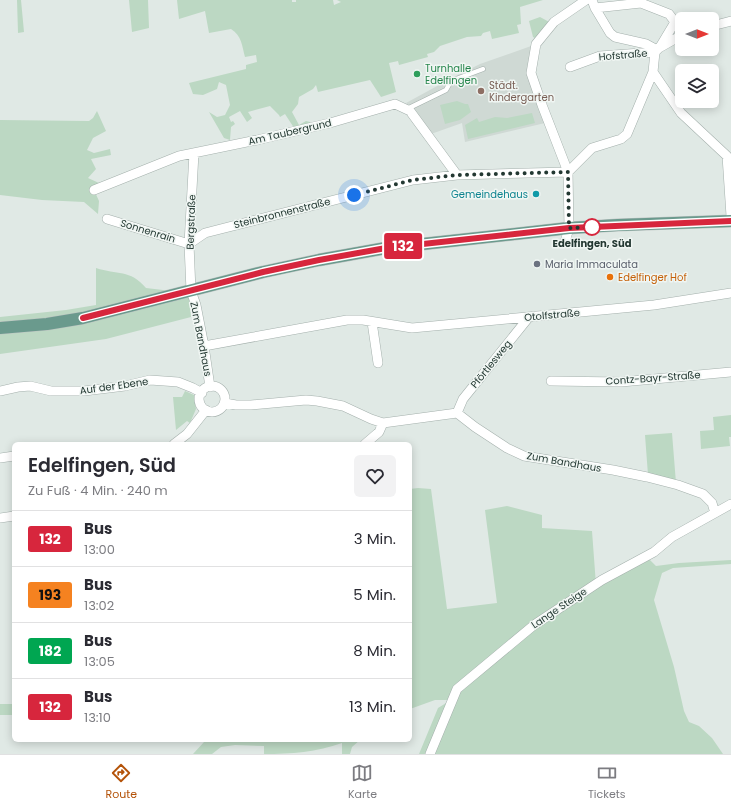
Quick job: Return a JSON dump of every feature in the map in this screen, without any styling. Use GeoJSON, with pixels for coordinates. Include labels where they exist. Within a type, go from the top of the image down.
{"type":"FeatureCollection","features":[{"type":"Feature","properties":{"kind":"main road"},"geometry":{"type":"LineString","coordinates":[[0,328],[46,324],[83,318],[319,260],[386,248],[569,228],[731,221]]}},
{"type":"Feature","properties":{"kind":"street"},"geometry":{"type":"LineString","coordinates":[[565,242],[569,228],[568,172],[531,73],[536,44],[554,22],[586,0]]}},
{"type":"Feature","properties":{"kind":"street"},"geometry":{"type":"LineString","coordinates":[[657,50],[646,44],[615,37],[610,33],[594,4],[641,3],[669,14],[675,19]]}},
{"type":"Feature","properties":{"kind":"street"},"geometry":{"type":"LineString","coordinates":[[719,22],[731,21]]}},
{"type":"Feature","properties":{"kind":"street"},"geometry":{"type":"LineString","coordinates":[[568,172],[592,148],[620,139],[627,134],[654,72],[657,50],[675,26]]}},
{"type":"Feature","properties":{"kind":"street"},"geometry":{"type":"LineString","coordinates":[[657,50],[675,39]]}},
{"type":"Feature","properties":{"kind":"street","name":"Hofstraße"},"geometry":{"type":"LineString","coordinates":[[570,67],[600,56],[657,50]]}},
{"type":"Feature","properties":{"kind":"street"},"geometry":{"type":"LineString","coordinates":[[654,72],[681,113],[729,155],[731,216]]}},
{"type":"Feature","properties":{"kind":"street","name":"Am Taubergrund"},"geometry":{"type":"LineString","coordinates":[[94,190],[179,156],[257,140],[395,104],[406,109]]}},
{"type":"Feature","properties":{"kind":"street"},"geometry":{"type":"LineString","coordinates":[[406,109],[410,111],[457,175]]}},
{"type":"Feature","properties":{"kind":"street","name":"Bergstraße"},"geometry":{"type":"LineString","coordinates":[[191,291],[189,244],[194,153]]}},
{"type":"Feature","properties":{"kind":"street","name":"Steinbronnenstraße"},"geometry":{"type":"LineString","coordinates":[[189,244],[205,233],[413,180],[457,175],[568,172]]}},
{"type":"Feature","properties":{"kind":"street","name":"Sonnenrain"},"geometry":{"type":"LineString","coordinates":[[107,219],[189,244]]}},
{"type":"Feature","properties":{"kind":"street","name":"Zum Bandhaus"},"geometry":{"type":"LineString","coordinates":[[191,291],[196,305],[210,387]]}},
{"type":"Feature","properties":{"kind":"street","name":"Otolfstraße"},"geometry":{"type":"LineString","coordinates":[[204,346],[348,320],[363,320],[412,328],[654,305],[731,293]]}},
{"type":"Feature","properties":{"kind":"street","name":"Pförtlesweg"},"geometry":{"type":"LineString","coordinates":[[458,413],[463,399],[529,317]]}},
{"type":"Feature","properties":{"kind":"street"},"geometry":{"type":"LineString","coordinates":[[372,322],[378,363]]}},
{"type":"Feature","properties":{"kind":"street","name":"Contz-Bayr-Straße"},"geometry":{"type":"LineString","coordinates":[[551,381],[621,382],[731,372]]}},
{"type":"Feature","properties":{"kind":"street","name":"Auf der Ebene"},"geometry":{"type":"LineString","coordinates":[[0,391],[30,386],[51,391],[84,391],[125,386],[150,380],[178,382],[202,393]]}},
{"type":"Feature","properties":{"kind":"street"},"geometry":{"type":"LineString","coordinates":[[210,387],[218,388],[222,391],[225,398],[225,403],[220,409],[213,412],[206,410],[200,402],[202,393],[210,387]]}},
{"type":"Feature","properties":{"kind":"street"},"geometry":{"type":"LineString","coordinates":[[225,403],[251,405],[317,400],[343,406],[371,420],[383,423],[458,413]]}},
{"type":"Feature","properties":{"kind":"street"},"geometry":{"type":"LineString","coordinates":[[177,442],[187,434],[206,410]]}},
{"type":"Feature","properties":{"kind":"street","name":"Zum Bandhaus"},"geometry":{"type":"LineString","coordinates":[[458,413],[475,427],[507,448],[524,456],[613,470],[678,485],[703,494],[712,503],[715,513]]}},
{"type":"Feature","properties":{"kind":"street"},"geometry":{"type":"LineString","coordinates":[[367,442],[379,432],[383,423]]}},
{"type":"Feature","properties":{"kind":"street"},"geometry":{"type":"LineString","coordinates":[[0,458],[12,456]]}},
{"type":"Feature","properties":{"kind":"street","name":"Lange Steige"},"geometry":{"type":"LineString","coordinates":[[430,754],[457,689],[534,624],[602,580],[654,552],[672,537],[731,504]]}},
{"type":"Feature","properties":{"kind":"street"},"geometry":{"type":"LineString","coordinates":[[0,518],[12,516]]}},
{"type":"Feature","properties":{"kind":"lane"},"geometry":{"type":"LineString","coordinates":[[406,109],[446,90],[452,81],[482,69]]}},
{"type":"Feature","properties":{"kind":"shaded area","name":"Städt. Kindergarten"},"geometry":{"type":"Polygon","coordinates":[[[534,45],[528,72],[545,123],[465,142],[462,123],[431,134],[406,103],[480,64],[534,45]]]}},
{"type":"Feature","properties":{"kind":"green space"},"geometry":{"type":"Polygon","coordinates":[[[17,0],[21,0],[24,32],[18,33],[17,0]]]}},
{"type":"Feature","properties":{"kind":"green space"},"geometry":{"type":"Polygon","coordinates":[[[129,0],[148,0],[149,28],[132,32],[129,0]]]}},
{"type":"Feature","properties":{"kind":"green space"},"geometry":{"type":"Polygon","coordinates":[[[177,0],[292,0],[292,2],[296,2],[296,0],[333,0],[334,5],[341,2],[337,0],[543,0],[520,7],[521,24],[517,25],[519,33],[492,39],[490,31],[483,33],[481,36],[467,37],[440,46],[434,52],[427,54],[428,57],[399,65],[398,61],[389,63],[396,92],[381,97],[370,80],[318,92],[316,85],[313,89],[299,97],[298,104],[292,112],[299,125],[306,121],[310,122],[311,127],[296,131],[285,114],[280,117],[270,106],[248,112],[252,118],[247,122],[240,111],[229,117],[231,122],[233,121],[235,124],[231,127],[230,140],[224,138],[209,112],[217,117],[225,115],[230,105],[226,85],[219,82],[217,89],[203,95],[193,94],[189,83],[246,69],[246,65],[257,62],[256,55],[245,57],[239,38],[231,29],[209,33],[205,11],[179,19],[177,0]]]}},
{"type":"Feature","properties":{"kind":"green space"},"geometry":{"type":"Polygon","coordinates":[[[540,17],[553,24],[539,40],[533,37],[529,21],[540,17]]]}},
{"type":"Feature","properties":{"kind":"green space"},"geometry":{"type":"Polygon","coordinates":[[[457,101],[468,104],[471,112],[460,120],[445,124],[440,105],[457,101]]]}},
{"type":"Feature","properties":{"kind":"green space"},"geometry":{"type":"Polygon","coordinates":[[[97,111],[106,131],[93,138],[87,150],[94,153],[110,149],[111,155],[91,159],[96,169],[88,178],[99,183],[94,190],[99,201],[98,214],[84,202],[42,200],[0,195],[0,120],[89,121],[93,118],[97,111]]]}},
{"type":"Feature","properties":{"kind":"green space"},"geometry":{"type":"Polygon","coordinates":[[[532,113],[535,123],[468,139],[465,125],[477,118],[479,122],[495,117],[507,118],[532,113]]]}},
{"type":"Feature","properties":{"kind":"green space"},"geometry":{"type":"Polygon","coordinates":[[[96,268],[129,275],[146,288],[191,291],[196,305],[190,307],[191,317],[106,339],[0,354],[0,317],[66,310],[96,305],[96,268]]]}},
{"type":"Feature","properties":{"kind":"green space"},"geometry":{"type":"Polygon","coordinates":[[[185,391],[194,395],[196,409],[190,423],[187,421],[176,430],[173,397],[182,397],[185,391]]]}},
{"type":"Feature","properties":{"kind":"green space"},"geometry":{"type":"Polygon","coordinates":[[[731,415],[731,437],[729,437],[730,446],[701,449],[700,431],[714,430],[713,417],[731,415]]]}},
{"type":"Feature","properties":{"kind":"green space"},"geometry":{"type":"Polygon","coordinates":[[[672,433],[676,483],[648,475],[645,435],[672,433]]]}},
{"type":"Feature","properties":{"kind":"green space"},"geometry":{"type":"Polygon","coordinates":[[[412,489],[431,489],[447,609],[497,603],[485,510],[507,506],[542,515],[542,528],[592,531],[596,585],[649,559],[656,566],[731,560],[731,564],[673,568],[662,573],[654,600],[674,667],[684,711],[689,722],[699,726],[712,738],[723,754],[419,754],[438,708],[451,700],[435,700],[412,708],[412,489]]]}},
{"type":"Feature","properties":{"kind":"green space"},"geometry":{"type":"Polygon","coordinates":[[[0,704],[12,704],[12,715],[0,715],[0,704]]]}},
{"type":"Feature","properties":{"kind":"green space"},"geometry":{"type":"Polygon","coordinates":[[[204,742],[358,742],[352,747],[350,754],[342,754],[342,743],[323,749],[294,753],[264,754],[264,746],[235,745],[221,747],[212,754],[193,754],[204,742]]]}},
{"type":"Feature","properties":{"kind":"bus line","name":"132"},"geometry":{"type":"LineString","coordinates":[[83,318],[263,272],[386,248],[569,228],[731,221]]}},
{"type":"Feature","properties":{"kind":"place","name":"Turnhalle Edelfingen"},"geometry":{"type":"Point","coordinates":[417,74]}},
{"type":"Feature","properties":{"kind":"place","name":"Städt. Kindergarten"},"geometry":{"type":"Point","coordinates":[481,91]}},
{"type":"Feature","properties":{"kind":"place","name":"Gemeindehaus"},"geometry":{"type":"Point","coordinates":[536,194]}},
{"type":"Feature","properties":{"kind":"place","name":"Edelfingen, Süd"},"geometry":{"type":"Point","coordinates":[592,227]}},
{"type":"Feature","properties":{"kind":"place","name":"Maria Immaculata"},"geometry":{"type":"Point","coordinates":[537,264]}},
{"type":"Feature","properties":{"kind":"place","name":"Edelfinger Hof"},"geometry":{"type":"Point","coordinates":[610,277]}},
{"type":"Feature","properties":{"kind":"route"},"geometry":{"type":"LineString","coordinates":[[354,195],[413,180],[457,175],[568,172],[569,228],[592,227]]}}]}
